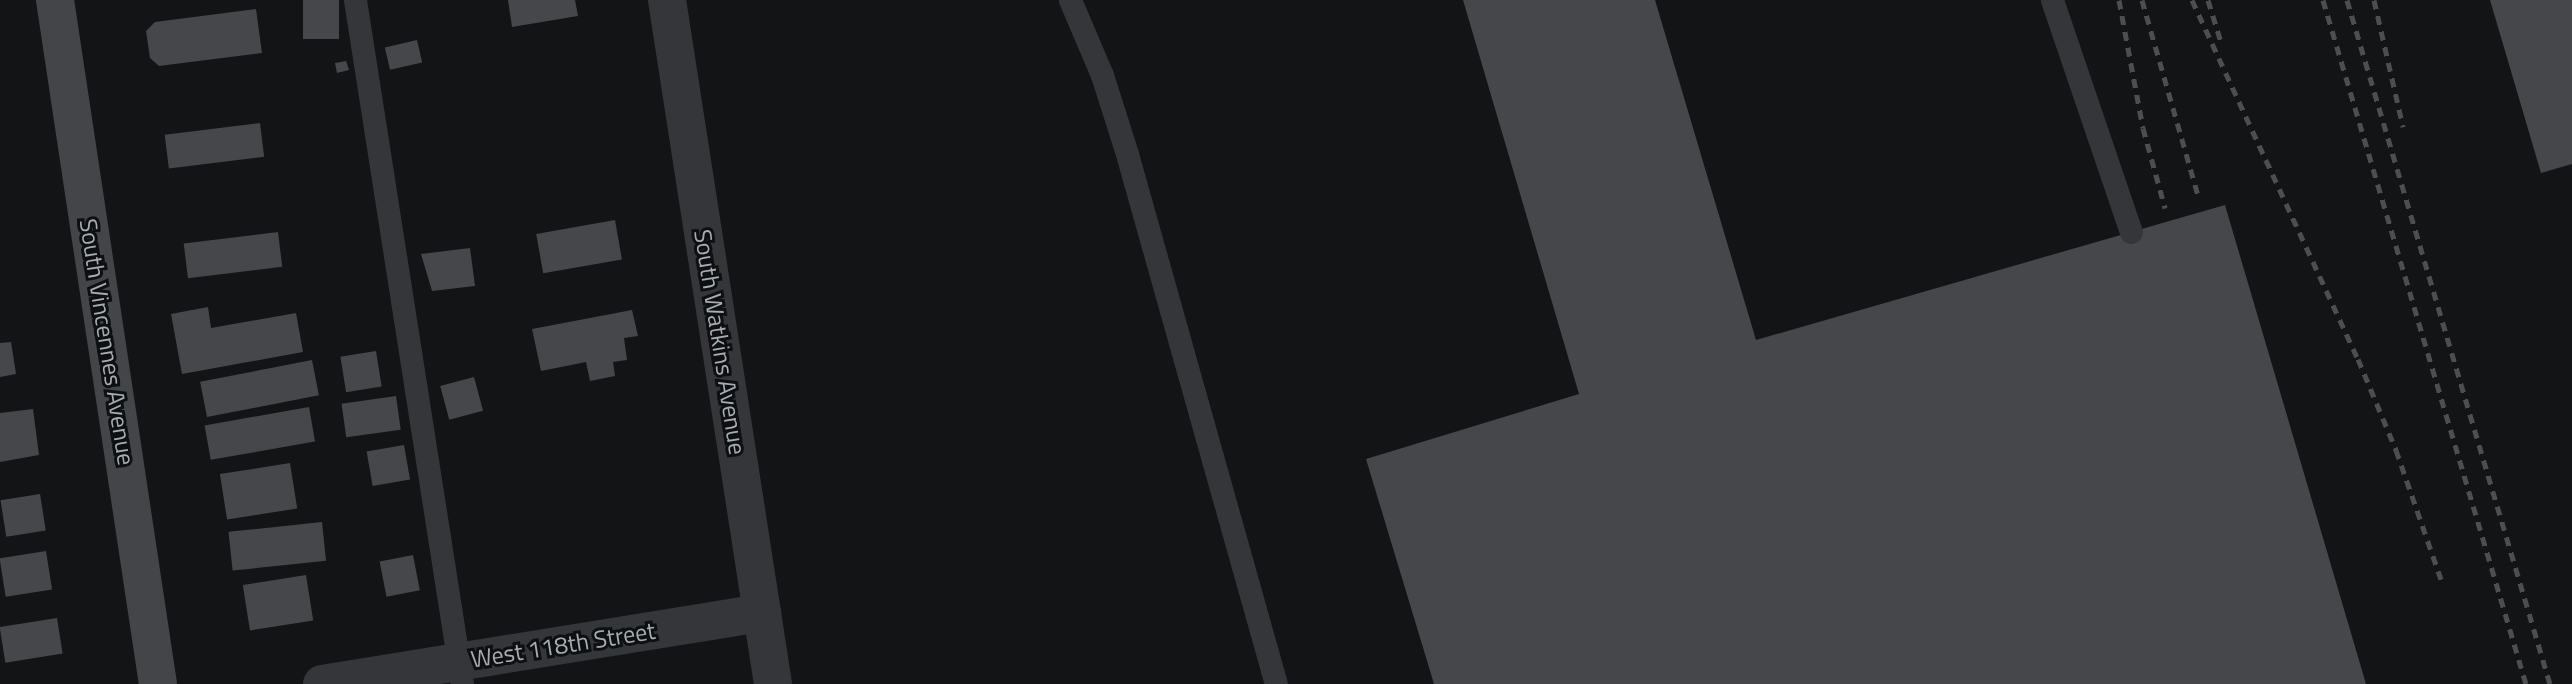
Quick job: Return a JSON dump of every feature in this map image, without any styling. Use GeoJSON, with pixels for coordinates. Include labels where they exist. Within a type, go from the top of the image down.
{"type":"FeatureCollection","features":[{"type":"Feature","properties":{"kind":"main road","name":"South Vincennes Avenue"},"geometry":{"type":"LineString","coordinates":[[55,0],[158,684]]}},
{"type":"Feature","properties":{"kind":"street","name":"South Watkins Avenue"},"geometry":{"type":"LineString","coordinates":[[667,0],[773,684]]}},
{"type":"Feature","properties":{"kind":"street","name":"West 118th Street"},"geometry":{"type":"LineString","coordinates":[[322,684],[460,673],[762,613]]}},
{"type":"Feature","properties":{"kind":"lane"},"geometry":{"type":"LineString","coordinates":[[355,0],[460,673]]}},
{"type":"Feature","properties":{"kind":"lane"},"geometry":{"type":"LineString","coordinates":[[1070,0],[1102,75],[1127,154],[1276,684]]}},
{"type":"Feature","properties":{"kind":"lane"},"geometry":{"type":"LineString","coordinates":[[2052,0],[2131,232]]}},
{"type":"Feature","properties":{"kind":"building"},"geometry":{"type":"Polygon","coordinates":[[[303,0],[339,0],[339,39],[303,39],[303,0]]]}},
{"type":"Feature","properties":{"kind":"building"},"geometry":{"type":"Polygon","coordinates":[[[508,0],[575,0],[578,16],[512,27],[508,0]]]}},
{"type":"Feature","properties":{"kind":"building"},"geometry":{"type":"Polygon","coordinates":[[[1463,0],[1655,0],[1756,340],[2225,205],[2366,684],[1434,684],[1366,459],[1579,394],[1463,0]]]}},
{"type":"Feature","properties":{"kind":"building"},"geometry":{"type":"Polygon","coordinates":[[[2490,0],[2572,0],[2572,164],[2541,173],[2490,0]]]}},
{"type":"Feature","properties":{"kind":"building"},"geometry":{"type":"Polygon","coordinates":[[[256,9],[262,53],[159,66],[150,58],[146,31],[155,22],[256,9]]]}},
{"type":"Feature","properties":{"kind":"building"},"geometry":{"type":"Polygon","coordinates":[[[417,40],[422,62],[390,70],[385,47],[417,40]]]}},
{"type":"Feature","properties":{"kind":"building"},"geometry":{"type":"Polygon","coordinates":[[[346,61],[349,70],[337,73],[335,63],[346,61]]]}},
{"type":"Feature","properties":{"kind":"building"},"geometry":{"type":"Polygon","coordinates":[[[260,123],[264,157],[169,168],[165,135],[260,123]]]}},
{"type":"Feature","properties":{"kind":"building"},"geometry":{"type":"Polygon","coordinates":[[[615,220],[622,259],[543,273],[536,234],[615,220]]]}},
{"type":"Feature","properties":{"kind":"building"},"geometry":{"type":"Polygon","coordinates":[[[278,232],[282,267],[188,278],[184,244],[278,232]]]}},
{"type":"Feature","properties":{"kind":"building"},"geometry":{"type":"Polygon","coordinates":[[[470,248],[475,286],[432,291],[421,254],[470,248]]]}},
{"type":"Feature","properties":{"kind":"building"},"geometry":{"type":"Polygon","coordinates":[[[208,307],[211,328],[296,313],[303,352],[182,374],[171,314],[208,307]]]}},
{"type":"Feature","properties":{"kind":"building"},"geometry":{"type":"Polygon","coordinates":[[[632,310],[638,336],[624,338],[627,360],[613,362],[615,376],[590,381],[586,362],[541,371],[532,329],[632,310]]]}},
{"type":"Feature","properties":{"kind":"building"},"geometry":{"type":"Polygon","coordinates":[[[11,342],[16,374],[0,377],[0,343],[11,342]]]}},
{"type":"Feature","properties":{"kind":"building"},"geometry":{"type":"Polygon","coordinates":[[[376,351],[382,387],[346,392],[340,357],[376,351]]]}},
{"type":"Feature","properties":{"kind":"building"},"geometry":{"type":"Polygon","coordinates":[[[312,360],[319,395],[207,417],[200,382],[312,360]]]}},
{"type":"Feature","properties":{"kind":"building"},"geometry":{"type":"Polygon","coordinates":[[[474,377],[483,411],[449,420],[440,386],[474,377]]]}},
{"type":"Feature","properties":{"kind":"building"},"geometry":{"type":"Polygon","coordinates":[[[396,396],[401,430],[346,437],[342,404],[396,396]]]}},
{"type":"Feature","properties":{"kind":"building"},"geometry":{"type":"Polygon","coordinates":[[[309,407],[315,441],[211,460],[205,425],[309,407]]]}},
{"type":"Feature","properties":{"kind":"building"},"geometry":{"type":"Polygon","coordinates":[[[33,409],[39,455],[0,462],[0,413],[33,409]]]}},
{"type":"Feature","properties":{"kind":"building"},"geometry":{"type":"Polygon","coordinates":[[[404,445],[410,479],[373,486],[367,452],[404,445]]]}},
{"type":"Feature","properties":{"kind":"building"},"geometry":{"type":"Polygon","coordinates":[[[290,463],[297,508],[227,520],[220,474],[290,463]]]}},
{"type":"Feature","properties":{"kind":"building"},"geometry":{"type":"Polygon","coordinates":[[[40,494],[46,531],[6,537],[0,500],[40,494]]]}},
{"type":"Feature","properties":{"kind":"building"},"geometry":{"type":"Polygon","coordinates":[[[322,522],[326,561],[233,571],[229,532],[322,522]]]}},
{"type":"Feature","properties":{"kind":"building"},"geometry":{"type":"Polygon","coordinates":[[[46,551],[52,590],[6,597],[0,558],[46,551]]]}},
{"type":"Feature","properties":{"kind":"building"},"geometry":{"type":"Polygon","coordinates":[[[413,555],[420,590],[386,597],[380,561],[413,555]]]}},
{"type":"Feature","properties":{"kind":"building"},"geometry":{"type":"Polygon","coordinates":[[[306,575],[313,620],[250,630],[243,585],[306,575]]]}},
{"type":"Feature","properties":{"kind":"building"},"geometry":{"type":"Polygon","coordinates":[[[57,618],[63,654],[5,663],[0,627],[57,618]]]}},
{"type":"Feature","properties":{"kind":"railway"},"geometry":{"type":"LineString","coordinates":[[2119,0],[2143,128],[2165,208]]}},
{"type":"Feature","properties":{"kind":"railway"},"geometry":{"type":"LineString","coordinates":[[2142,0],[2198,195]]}},
{"type":"Feature","properties":{"kind":"railway"},"geometry":{"type":"LineString","coordinates":[[2192,0],[2358,359],[2396,450],[2441,579]]}},
{"type":"Feature","properties":{"kind":"railway"},"geometry":{"type":"LineString","coordinates":[[2208,0],[2221,42]]}},
{"type":"Feature","properties":{"kind":"railway"},"geometry":{"type":"LineString","coordinates":[[2323,0],[2526,684]]}},
{"type":"Feature","properties":{"kind":"railway"},"geometry":{"type":"LineString","coordinates":[[2347,0],[2550,684]]}},
{"type":"Feature","properties":{"kind":"railway"},"geometry":{"type":"LineString","coordinates":[[2374,0],[2403,127]]}}]}
